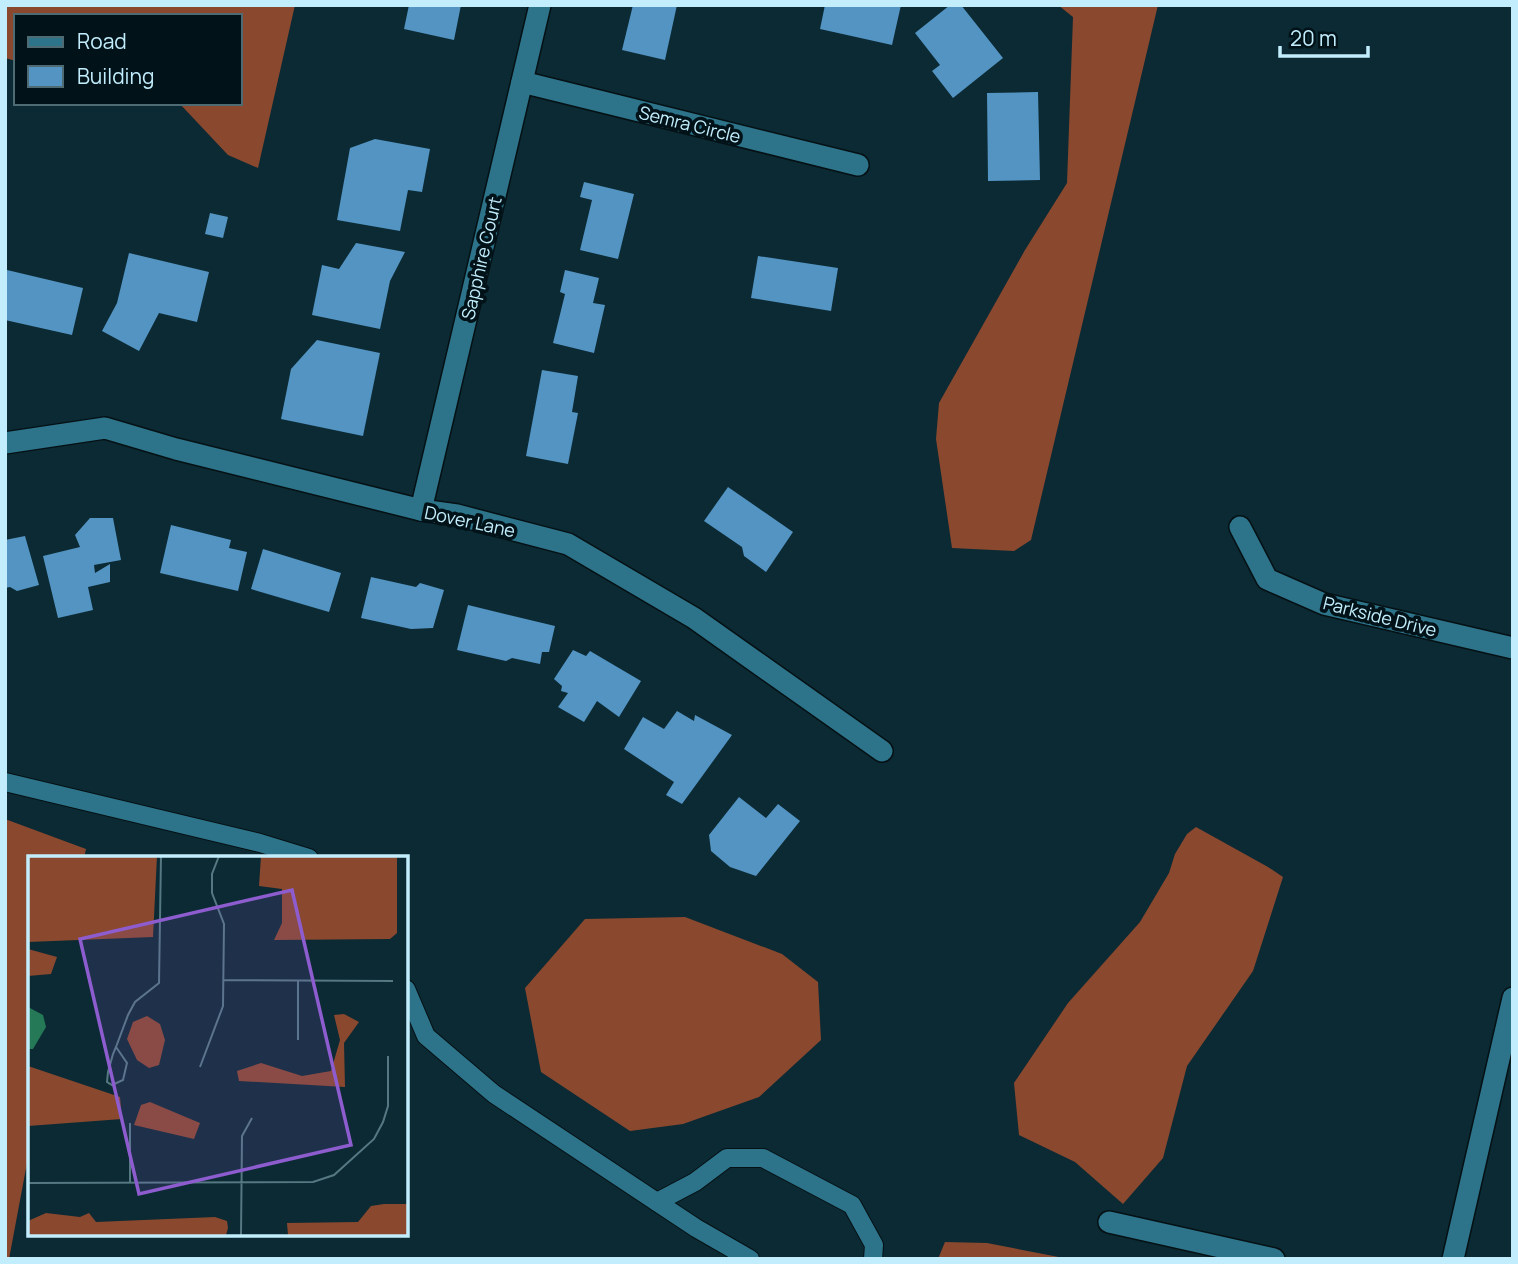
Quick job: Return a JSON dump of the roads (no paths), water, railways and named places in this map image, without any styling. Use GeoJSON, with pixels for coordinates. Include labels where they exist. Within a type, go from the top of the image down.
{"type":"FeatureCollection","features":[{"type":"Feature","properties":{"kind":"street","name":"Sapphire Court"},"geometry":{"type":"LineString","coordinates":[[421,510],[540,5]]}},
{"type":"Feature","properties":{"kind":"street","name":"Semra Circle"},"geometry":{"type":"LineString","coordinates":[[522,82],[858,165]]}},
{"type":"Feature","properties":{"kind":"street","name":"Dover Lane"},"geometry":{"type":"LineString","coordinates":[[5,443],[105,428],[176,449],[568,544],[694,618],[882,751]]}},
{"type":"Feature","properties":{"kind":"street","name":"Parkside Drive"},"geometry":{"type":"LineString","coordinates":[[1240,527],[1267,579],[1324,604],[1513,648]]}},
{"type":"Feature","properties":{"kind":"street"},"geometry":{"type":"LineString","coordinates":[[1452,1259],[1513,998]]}},
{"type":"Feature","properties":{"kind":"street"},"geometry":{"type":"LineString","coordinates":[[1109,1223],[1273,1259]]}},
{"type":"Feature","properties":{"kind":"lane"},"geometry":{"type":"LineString","coordinates":[[5,782],[260,843],[302,856]]}},
{"type":"Feature","properties":{"kind":"lane"},"geometry":{"type":"LineString","coordinates":[[408,994],[425,1036],[494,1094],[657,1202],[750,1259]]}},
{"type":"Feature","properties":{"kind":"lane"},"geometry":{"type":"LineString","coordinates":[[657,1202],[695,1182],[727,1158],[763,1158],[852,1205],[874,1245],[873,1259]]}}]}
